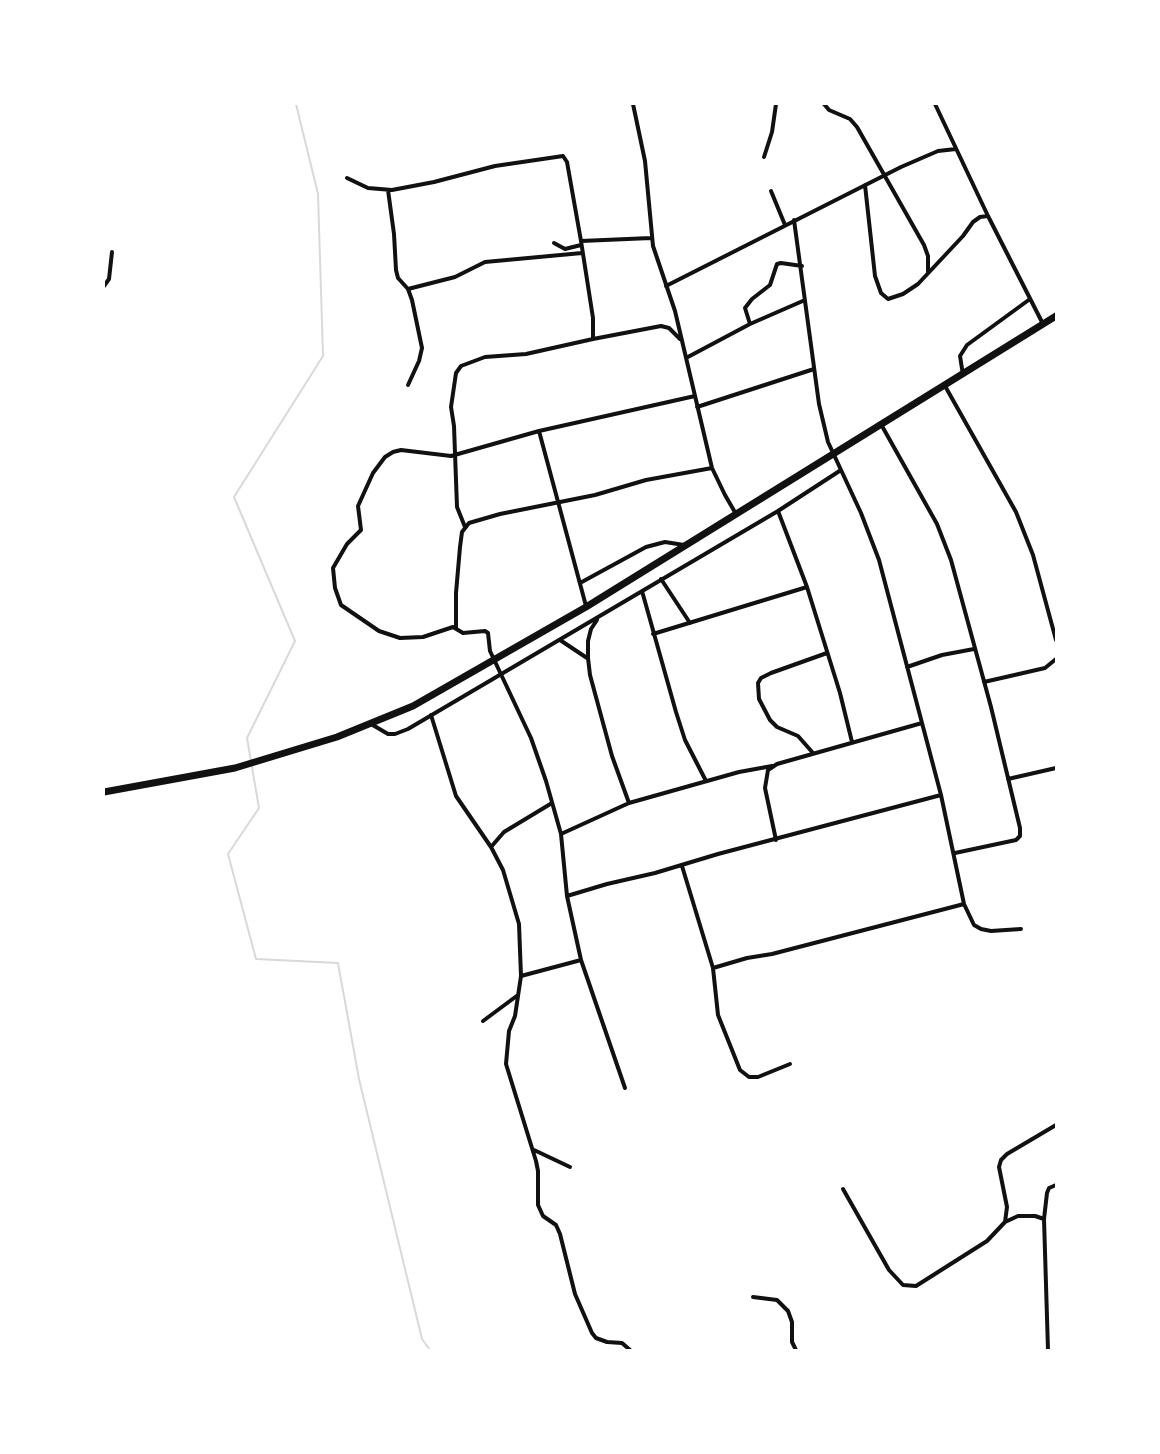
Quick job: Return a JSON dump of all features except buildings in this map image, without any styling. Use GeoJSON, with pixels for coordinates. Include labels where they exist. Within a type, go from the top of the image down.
{"type":"FeatureCollection","features":[{"type":"Feature","properties":{"kind":"highway"},"geometry":{"type":"LineString","coordinates":[[104,792],[235,768],[337,737],[413,706],[586,607],[882,426],[1056,316]]}},
{"type":"Feature","properties":{"kind":"street"},"geometry":{"type":"LineString","coordinates":[[633,104],[645,161],[651,238],[675,311],[712,468],[724,495],[736,514]]}},
{"type":"Feature","properties":{"kind":"street"},"geometry":{"type":"LineString","coordinates":[[764,157],[772,132],[776,104]]}},
{"type":"Feature","properties":{"kind":"street"},"geometry":{"type":"LineString","coordinates":[[824,104],[829,110],[854,122],[926,251],[928,273]]}},
{"type":"Feature","properties":{"kind":"street"},"geometry":{"type":"LineString","coordinates":[[935,104],[1043,324]]}},
{"type":"Feature","properties":{"kind":"street"},"geometry":{"type":"LineString","coordinates":[[666,285],[885,175],[938,151],[956,149]]}},
{"type":"Feature","properties":{"kind":"street"},"geometry":{"type":"LineString","coordinates":[[347,178],[368,188],[388,190],[434,182],[495,166],[563,156],[567,162],[581,243],[593,318],[593,339]]}},
{"type":"Feature","properties":{"kind":"street"},"geometry":{"type":"LineString","coordinates":[[865,185],[875,276],[881,293],[888,299],[899,297],[911,290],[963,236],[973,222],[980,217],[988,216]]}},
{"type":"Feature","properties":{"kind":"street"},"geometry":{"type":"LineString","coordinates":[[388,190],[396,270],[412,300],[422,348],[408,385]]}},
{"type":"Feature","properties":{"kind":"street"},"geometry":{"type":"LineString","coordinates":[[771,191],[785,225]]}},
{"type":"Feature","properties":{"kind":"street"},"geometry":{"type":"LineString","coordinates":[[794,220],[819,404],[833,456],[861,513],[879,560],[941,795],[955,853],[963,904],[974,925],[981,928],[991,931],[1022,929]]}},
{"type":"Feature","properties":{"kind":"street"},"geometry":{"type":"LineString","coordinates":[[554,243],[565,249],[581,243],[651,238]]}},
{"type":"Feature","properties":{"kind":"street"},"geometry":{"type":"LineString","coordinates":[[104,286],[109,279],[112,252]]}},
{"type":"Feature","properties":{"kind":"street"},"geometry":{"type":"LineString","coordinates":[[408,289],[455,277],[485,262],[582,253]]}},
{"type":"Feature","properties":{"kind":"street"},"geometry":{"type":"LineString","coordinates":[[750,324],[745,308],[752,299],[770,285],[777,264],[781,262],[802,266]]}},
{"type":"Feature","properties":{"kind":"street"},"geometry":{"type":"LineString","coordinates":[[963,375],[960,361],[967,345],[1030,299]]}},
{"type":"Feature","properties":{"kind":"street"},"geometry":{"type":"LineString","coordinates":[[686,358],[750,324],[805,300]]}},
{"type":"Feature","properties":{"kind":"street"},"geometry":{"type":"LineString","coordinates":[[465,527],[457,507],[451,403],[456,373],[461,366],[485,357],[526,354],[666,326],[681,339]]}},
{"type":"Feature","properties":{"kind":"street"},"geometry":{"type":"LineString","coordinates":[[697,407],[814,369]]}},
{"type":"Feature","properties":{"kind":"street"},"geometry":{"type":"LineString","coordinates":[[945,386],[1016,512],[1033,555],[1055,626],[1056,640]]}},
{"type":"Feature","properties":{"kind":"street"},"geometry":{"type":"LineString","coordinates":[[625,1088],[581,960],[567,896],[561,834],[552,803],[535,748],[490,651],[488,633],[485,631],[463,633],[456,628],[448,627],[416,638],[398,638],[379,631],[341,605],[333,579],[333,568],[346,544],[362,530],[358,512],[359,502],[373,472],[385,457],[400,450],[443,456],[455,455],[538,431],[695,396]]}},
{"type":"Feature","properties":{"kind":"street"},"geometry":{"type":"LineString","coordinates":[[882,426],[937,524],[951,560],[984,682],[1020,836],[1010,842],[955,853]]}},
{"type":"Feature","properties":{"kind":"street"},"geometry":{"type":"LineString","coordinates":[[538,431],[586,607]]}},
{"type":"Feature","properties":{"kind":"street"},"geometry":{"type":"LineString","coordinates":[[456,628],[456,587],[462,532],[469,523],[646,480],[712,468]]}},
{"type":"Feature","properties":{"kind":"street"},"geometry":{"type":"LineString","coordinates":[[371,724],[388,734],[395,734],[431,715],[778,511],[841,470]]}},
{"type":"Feature","properties":{"kind":"street"},"geometry":{"type":"LineString","coordinates":[[778,511],[807,587],[852,742]]}},
{"type":"Feature","properties":{"kind":"street"},"geometry":{"type":"LineString","coordinates":[[580,584],[646,547],[665,542],[684,545]]}},
{"type":"Feature","properties":{"kind":"street"},"geometry":{"type":"LineString","coordinates":[[661,579],[690,623]]}},
{"type":"Feature","properties":{"kind":"street"},"geometry":{"type":"LineString","coordinates":[[653,634],[807,587]]}},
{"type":"Feature","properties":{"kind":"street"},"geometry":{"type":"LineString","coordinates":[[642,591],[685,740],[706,781]]}},
{"type":"Feature","properties":{"kind":"street"},"geometry":{"type":"LineString","coordinates":[[598,618],[591,629],[588,658],[603,728],[629,803]]}},
{"type":"Feature","properties":{"kind":"street"},"geometry":{"type":"LineString","coordinates":[[560,640],[588,658]]}},
{"type":"Feature","properties":{"kind":"street"},"geometry":{"type":"LineString","coordinates":[[907,667],[974,649]]}},
{"type":"Feature","properties":{"kind":"street"},"geometry":{"type":"LineString","coordinates":[[813,753],[798,736],[770,720],[759,699],[758,683],[761,678],[771,673],[827,653]]}},
{"type":"Feature","properties":{"kind":"street"},"geometry":{"type":"LineString","coordinates":[[984,682],[1045,668],[1056,659]]}},
{"type":"Feature","properties":{"kind":"street"},"geometry":{"type":"LineString","coordinates":[[431,715],[456,796],[491,846],[503,870],[519,924],[521,976],[515,1016],[509,1031],[506,1064],[538,1171],[538,1205],[543,1216],[556,1225],[560,1234],[578,1303],[596,1338],[607,1342],[622,1343],[630,1350]]}},
{"type":"Feature","properties":{"kind":"street"},"geometry":{"type":"LineString","coordinates":[[561,834],[629,803],[756,767],[772,766],[922,723]]}},
{"type":"Feature","properties":{"kind":"street"},"geometry":{"type":"LineString","coordinates":[[772,766],[765,777],[765,788],[776,840]]}},
{"type":"Feature","properties":{"kind":"street"},"geometry":{"type":"LineString","coordinates":[[1008,779],[1056,768]]}},
{"type":"Feature","properties":{"kind":"street"},"geometry":{"type":"LineString","coordinates":[[567,896],[941,795]]}},
{"type":"Feature","properties":{"kind":"street"},"geometry":{"type":"LineString","coordinates":[[491,846],[504,832],[552,803]]}},
{"type":"Feature","properties":{"kind":"street"},"geometry":{"type":"LineString","coordinates":[[682,865],[713,968],[718,1015],[740,1070],[749,1077],[758,1077],[790,1064]]}},
{"type":"Feature","properties":{"kind":"street"},"geometry":{"type":"LineString","coordinates":[[713,968],[963,904]]}},
{"type":"Feature","properties":{"kind":"street"},"geometry":{"type":"LineString","coordinates":[[521,976],[581,960]]}},
{"type":"Feature","properties":{"kind":"street"},"geometry":{"type":"LineString","coordinates":[[483,1021],[519,994]]}},
{"type":"Feature","properties":{"kind":"street"},"geometry":{"type":"LineString","coordinates":[[1005,1222],[1007,1207],[999,1167],[1001,1160],[1007,1154],[1056,1125]]}},
{"type":"Feature","properties":{"kind":"street"},"geometry":{"type":"LineString","coordinates":[[533,1150],[556,1163],[570,1167]]}},
{"type":"Feature","properties":{"kind":"street"},"geometry":{"type":"LineString","coordinates":[[1048,1350],[1044,1219],[1047,1193],[1049,1188],[1056,1185]]}},
{"type":"Feature","properties":{"kind":"street"},"geometry":{"type":"LineString","coordinates":[[843,1188],[889,1270],[903,1285],[910,1287],[916,1286],[980,1246],[1005,1222],[1018,1216],[1035,1216],[1044,1219]]}},
{"type":"Feature","properties":{"kind":"street"},"geometry":{"type":"LineString","coordinates":[[753,1297],[777,1300],[788,1311],[792,1322],[792,1342],[796,1350]]}},
{"type":"Feature","properties":{"kind":"waterway"},"geometry":{"type":"LineString","coordinates":[[296,104],[318,194],[323,356],[234,497],[295,641],[247,738],[259,808],[228,854],[256,959],[338,963],[359,1079],[422,1339],[430,1350]]}}]}
